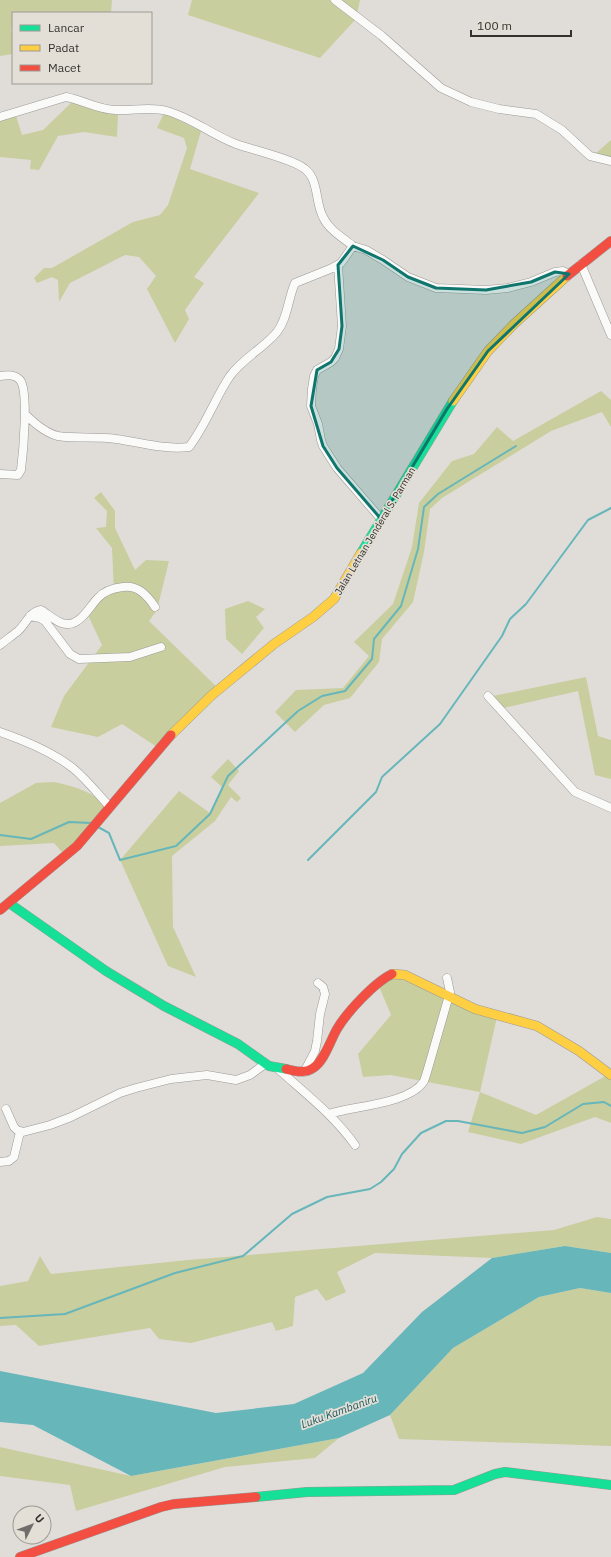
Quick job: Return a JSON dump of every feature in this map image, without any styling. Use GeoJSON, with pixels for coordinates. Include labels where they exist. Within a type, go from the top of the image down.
{"type":"FeatureCollection","features":[{"type":"Feature","properties":{"kind":"street"},"geometry":{"type":"LineString","coordinates":[[335,0],[382,36],[441,88],[471,102],[499,110],[536,114],[562,130],[590,156],[611,161]]}},
{"type":"Feature","properties":{"kind":"street"},"geometry":{"type":"LineString","coordinates":[[0,117],[66,97],[99,108],[116,110],[154,109],[178,115],[236,144],[286,160],[304,168],[309,173],[314,184],[318,206],[322,216],[329,226],[353,246],[366,250],[408,277],[436,288],[486,290],[508,288],[531,282],[559,271],[569,274]]}},
{"type":"Feature","properties":{"kind":"street","name":"Jalan Letnan Jenderal S. Parman"},"geometry":{"type":"LineString","coordinates":[[0,910],[68,855],[87,835],[163,743],[212,695],[274,644],[313,617],[334,599],[447,409],[488,351],[514,324],[569,274],[611,241]]}},
{"type":"Feature","properties":{"kind":"street"},"geometry":{"type":"LineString","coordinates":[[25,414],[33,422],[45,430],[58,436],[117,439],[174,448],[189,446],[231,374],[246,358],[277,331],[284,317],[295,283],[338,265],[353,246]]}},
{"type":"Feature","properties":{"kind":"street"},"geometry":{"type":"LineString","coordinates":[[581,264],[611,335]]}},
{"type":"Feature","properties":{"kind":"street"},"geometry":{"type":"LineString","coordinates":[[338,265],[342,326],[339,349],[336,358],[317,370],[314,376],[311,406],[318,424],[321,440],[337,468],[381,519]]}},
{"type":"Feature","properties":{"kind":"street"},"geometry":{"type":"LineString","coordinates":[[0,376],[10,375],[17,377],[21,381],[24,386],[25,414],[21,470],[18,475],[0,474]]}},
{"type":"Feature","properties":{"kind":"street"},"geometry":{"type":"LineString","coordinates":[[0,644],[22,627],[30,616],[37,611],[41,610],[64,624],[70,624],[84,615],[98,598],[106,592],[120,588],[137,588],[145,594],[155,607]]}},
{"type":"Feature","properties":{"kind":"street"},"geometry":{"type":"LineString","coordinates":[[30,616],[45,621],[70,654],[79,659],[130,657],[161,647]]}},
{"type":"Feature","properties":{"kind":"street"},"geometry":{"type":"LineString","coordinates":[[488,696],[575,792],[611,808]]}},
{"type":"Feature","properties":{"kind":"street"},"geometry":{"type":"LineString","coordinates":[[0,732],[28,742],[61,760],[85,779],[110,807]]}},
{"type":"Feature","properties":{"kind":"street"},"geometry":{"type":"LineString","coordinates":[[9,903],[106,971],[164,1006],[238,1044],[265,1064],[275,1067],[304,1072],[314,1068],[320,1062],[338,1027],[351,1010],[386,977],[393,974],[405,975],[475,1009],[537,1026],[579,1051],[611,1075]]}},
{"type":"Feature","properties":{"kind":"street"},"geometry":{"type":"LineString","coordinates":[[329,1114],[399,1098],[419,1087],[424,1081],[427,1072],[450,992],[448,978]]}},
{"type":"Feature","properties":{"kind":"street"},"geometry":{"type":"LineString","coordinates":[[304,1072],[315,1051],[318,1041],[320,1014],[325,994],[322,987],[318,984]]}},
{"type":"Feature","properties":{"kind":"street"},"geometry":{"type":"LineString","coordinates":[[20,1132],[50,1125],[71,1117],[120,1093],[136,1088],[171,1079],[207,1075],[236,1080],[250,1075],[265,1064]]}},
{"type":"Feature","properties":{"kind":"street"},"geometry":{"type":"LineString","coordinates":[[275,1067],[329,1114],[355,1145]]}},
{"type":"Feature","properties":{"kind":"street"},"geometry":{"type":"LineString","coordinates":[[6,1109],[14,1127],[20,1132]]}},
{"type":"Feature","properties":{"kind":"street"},"geometry":{"type":"LineString","coordinates":[[0,1162],[9,1161],[14,1157],[20,1132]]}},
{"type":"Feature","properties":{"kind":"street"},"geometry":{"type":"LineString","coordinates":[[20,1557],[161,1507],[193,1501],[307,1492],[454,1490],[495,1474],[505,1472],[611,1485]]}},
{"type":"Feature","properties":{"kind":"highlighted area"},"geometry":{"type":"Polygon","coordinates":[[[353,246],[383,260],[408,277],[436,288],[486,290],[531,282],[555,272],[569,274],[488,351],[447,409],[381,519],[337,468],[323,446],[311,406],[317,370],[331,362],[339,349],[342,326],[338,265],[353,246]]]}},
{"type":"Feature","properties":{"kind":"green space"},"geometry":{"type":"Polygon","coordinates":[[[0,0],[112,0],[111,12],[12,12],[12,54],[0,56],[0,0]]]}},
{"type":"Feature","properties":{"kind":"green space"},"geometry":{"type":"Polygon","coordinates":[[[192,0],[360,0],[356,19],[320,58],[188,15],[192,0]]]}},
{"type":"Feature","properties":{"kind":"green space"},"geometry":{"type":"Polygon","coordinates":[[[72,102],[87,108],[118,115],[117,137],[84,132],[58,136],[39,170],[30,169],[31,160],[0,157],[0,120],[16,116],[22,135],[43,130],[72,102]]]}},
{"type":"Feature","properties":{"kind":"green space"},"geometry":{"type":"Polygon","coordinates":[[[164,113],[201,131],[190,169],[259,193],[194,277],[204,283],[185,310],[189,319],[175,343],[147,289],[156,276],[139,257],[125,255],[70,283],[59,302],[58,280],[52,277],[37,283],[34,278],[44,268],[52,268],[133,222],[160,215],[168,205],[187,148],[184,138],[157,128],[164,113]]]}},
{"type":"Feature","properties":{"kind":"green space"},"geometry":{"type":"Polygon","coordinates":[[[611,140],[611,158],[589,159],[611,140]]]}},
{"type":"Feature","properties":{"kind":"green space"},"geometry":{"type":"Polygon","coordinates":[[[601,391],[611,400],[611,427],[602,412],[551,431],[442,498],[430,509],[424,552],[413,602],[382,639],[379,662],[350,698],[324,705],[295,732],[275,712],[296,690],[343,688],[369,656],[354,642],[393,604],[412,547],[419,503],[452,461],[474,454],[497,427],[513,441],[601,391]]]}},
{"type":"Feature","properties":{"kind":"green space"},"geometry":{"type":"Polygon","coordinates":[[[101,492],[115,511],[115,528],[135,570],[146,560],[169,561],[157,610],[149,621],[220,690],[160,749],[122,724],[98,737],[51,727],[64,696],[102,645],[87,613],[101,597],[114,592],[112,548],[96,528],[106,527],[107,511],[94,498],[101,492]]]}},
{"type":"Feature","properties":{"kind":"green space"},"geometry":{"type":"Polygon","coordinates":[[[248,601],[265,609],[256,617],[264,628],[242,654],[226,639],[225,609],[248,601]]]}},
{"type":"Feature","properties":{"kind":"green space"},"geometry":{"type":"Polygon","coordinates":[[[586,677],[598,736],[611,740],[611,779],[595,775],[578,691],[499,709],[488,697],[586,677]]]}},
{"type":"Feature","properties":{"kind":"green space"},"geometry":{"type":"Polygon","coordinates":[[[228,759],[239,771],[228,785],[241,798],[237,802],[231,797],[215,821],[172,856],[173,927],[196,977],[168,966],[120,860],[179,791],[210,813],[222,787],[211,777],[228,759]]]}},
{"type":"Feature","properties":{"kind":"green space"},"geometry":{"type":"Polygon","coordinates":[[[54,782],[91,794],[110,808],[67,858],[54,843],[0,846],[0,803],[36,783],[54,782]]]}},
{"type":"Feature","properties":{"kind":"green space"},"geometry":{"type":"Polygon","coordinates":[[[394,976],[497,1017],[480,1092],[391,1075],[363,1077],[358,1054],[391,1015],[378,984],[394,976]]]}},
{"type":"Feature","properties":{"kind":"green space"},"geometry":{"type":"Polygon","coordinates":[[[609,1074],[611,1076],[611,1123],[595,1117],[521,1144],[468,1132],[480,1092],[536,1115],[609,1074]]]}},
{"type":"Feature","properties":{"kind":"green space"},"geometry":{"type":"Polygon","coordinates":[[[597,1217],[611,1219],[611,1253],[565,1246],[492,1258],[375,1253],[337,1272],[346,1292],[326,1301],[317,1289],[295,1297],[293,1326],[276,1331],[272,1322],[191,1343],[159,1339],[150,1328],[39,1346],[16,1325],[0,1326],[0,1286],[28,1281],[40,1256],[51,1274],[188,1260],[554,1230],[597,1217]]]}},
{"type":"Feature","properties":{"kind":"green space"},"geometry":{"type":"Polygon","coordinates":[[[580,1288],[611,1293],[611,1446],[399,1439],[390,1415],[453,1348],[539,1297],[580,1288]]]}},
{"type":"Feature","properties":{"kind":"green space"},"geometry":{"type":"Polygon","coordinates":[[[339,1438],[315,1458],[225,1467],[76,1511],[70,1485],[0,1476],[0,1447],[131,1476],[339,1438]]]}},
{"type":"Feature","properties":{"kind":"water","name":"Luku Kambaniru"},"geometry":{"type":"Polygon","coordinates":[[[565,1246],[611,1253],[611,1293],[580,1288],[539,1297],[453,1348],[390,1415],[339,1438],[131,1476],[33,1425],[0,1422],[0,1371],[216,1413],[294,1404],[363,1373],[422,1312],[492,1258],[565,1246]]]}},
{"type":"Feature","properties":{"kind":"waterway"},"geometry":{"type":"LineString","coordinates":[[98,827],[109,833],[120,860],[176,846],[210,814],[228,776],[298,711],[322,696],[345,691],[372,659],[374,639],[401,606],[418,549],[424,507],[438,494],[516,446]]}},
{"type":"Feature","properties":{"kind":"waterway"},"geometry":{"type":"LineString","coordinates":[[308,860],[376,792],[382,777],[440,724],[502,636],[510,619],[526,604],[588,520],[611,508]]}},
{"type":"Feature","properties":{"kind":"waterway"},"geometry":{"type":"LineString","coordinates":[[0,835],[31,839],[69,822],[91,823]]}},
{"type":"Feature","properties":{"kind":"waterway"},"geometry":{"type":"LineString","coordinates":[[0,1318],[65,1314],[175,1273],[243,1256],[292,1214],[327,1197],[370,1189],[381,1182],[394,1169],[402,1154],[421,1133],[446,1121],[458,1121],[522,1133],[545,1127],[583,1104],[604,1102],[611,1106]]}},
{"type":"Feature","properties":{"kind":"traffic: fast"},"geometry":{"type":"LineString","coordinates":[[361,553],[453,401]]}},
{"type":"Feature","properties":{"kind":"traffic: fast"},"geometry":{"type":"LineString","coordinates":[[9,903],[106,971],[164,1006],[238,1044],[269,1066],[286,1069]]}},
{"type":"Feature","properties":{"kind":"traffic: fast"},"geometry":{"type":"LineString","coordinates":[[256,1497],[307,1492],[454,1490],[495,1474],[505,1472],[611,1485]]}},
{"type":"Feature","properties":{"kind":"traffic: slow"},"geometry":{"type":"LineString","coordinates":[[453,401],[488,351],[514,324],[567,276]]}},
{"type":"Feature","properties":{"kind":"traffic: slow"},"geometry":{"type":"LineString","coordinates":[[171,735],[212,695],[274,644],[313,617],[334,599],[361,553]]}},
{"type":"Feature","properties":{"kind":"traffic: slow"},"geometry":{"type":"LineString","coordinates":[[392,974],[405,975],[475,1009],[537,1026],[579,1051],[611,1075]]}},
{"type":"Feature","properties":{"kind":"traffic: jam"},"geometry":{"type":"LineString","coordinates":[[567,276],[611,241]]}},
{"type":"Feature","properties":{"kind":"traffic: jam"},"geometry":{"type":"LineString","coordinates":[[0,910],[77,846],[171,735]]}},
{"type":"Feature","properties":{"kind":"traffic: jam"},"geometry":{"type":"LineString","coordinates":[[286,1069],[307,1071],[317,1065],[324,1056],[337,1029],[347,1014],[370,990],[392,974]]}},
{"type":"Feature","properties":{"kind":"traffic: jam"},"geometry":{"type":"LineString","coordinates":[[20,1557],[161,1507],[174,1504],[256,1497]]}}]}
